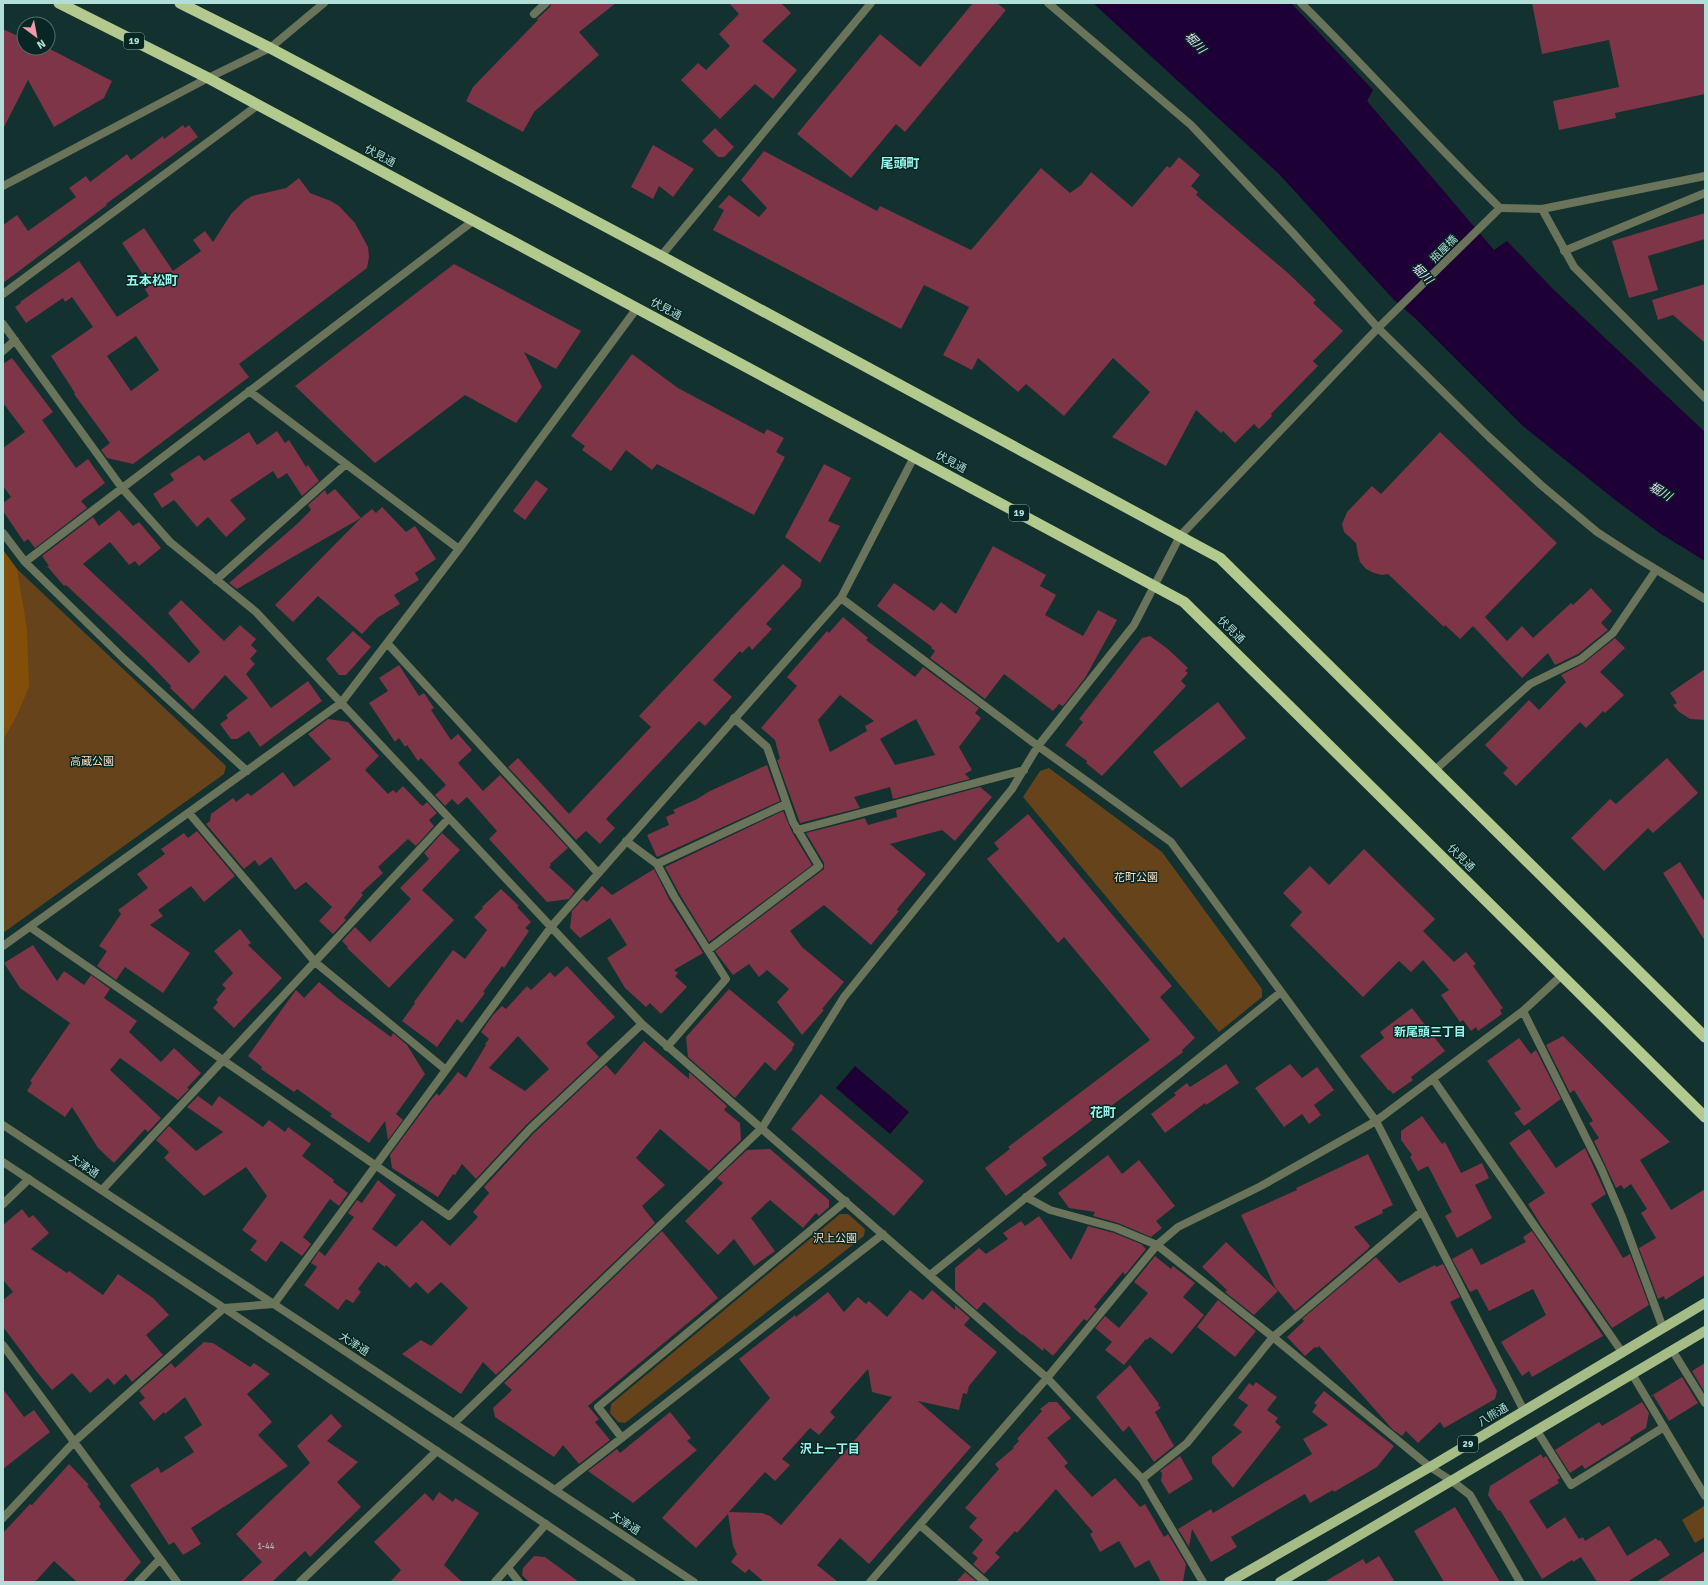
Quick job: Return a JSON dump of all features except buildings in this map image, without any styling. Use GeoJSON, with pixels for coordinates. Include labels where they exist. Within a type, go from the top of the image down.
{"type":"FeatureCollection","features":[{"type":"Feature","properties":{"kind":"highway","name":"伏見通"},"geometry":{"type":"LineString","coordinates":[[59,3],[208,78],[1184,602],[1705,1117]]}},
{"type":"Feature","properties":{"kind":"highway"},"geometry":{"type":"LineString","coordinates":[[180,3],[270,48],[661,256],[1220,558],[1705,1037]]}},
{"type":"Feature","properties":{"kind":"main road","name":"八熊通"},"geometry":{"type":"LineString","coordinates":[[1229,1582],[1430,1467],[1705,1303]]}},
{"type":"Feature","properties":{"kind":"main road","name":"29"},"geometry":{"type":"LineString","coordinates":[[1280,1582],[1705,1331]]}},
{"type":"Feature","properties":{"kind":"street"},"geometry":{"type":"LineString","coordinates":[[3,186],[208,78],[270,48],[324,3]]}},
{"type":"Feature","properties":{"kind":"street"},"geometry":{"type":"LineString","coordinates":[[534,14],[546,3]]}},
{"type":"Feature","properties":{"kind":"street"},"geometry":{"type":"LineString","coordinates":[[661,256],[870,3]]}},
{"type":"Feature","properties":{"kind":"street"},"geometry":{"type":"LineString","coordinates":[[1048,3],[1191,125],[1288,228],[1378,328],[1489,437],[1541,485],[1598,532],[1656,570],[1705,598]]}},
{"type":"Feature","properties":{"kind":"street"},"geometry":{"type":"LineString","coordinates":[[1301,3],[1356,58],[1477,185],[1498,210],[1542,209],[1705,176]]}},
{"type":"Feature","properties":{"kind":"street"},"geometry":{"type":"LineString","coordinates":[[3,294],[258,105]]}},
{"type":"Feature","properties":{"kind":"street"},"geometry":{"type":"LineString","coordinates":[[1564,250],[1705,193]]}},
{"type":"Feature","properties":{"kind":"street"},"geometry":{"type":"LineString","coordinates":[[1542,209],[1574,267],[1705,398]]}},
{"type":"Feature","properties":{"kind":"street","name":"瓶屋橋"},"geometry":{"type":"LineString","coordinates":[[454,1423],[762,1128],[844,997],[1007,795],[1038,746],[1134,625],[1180,536],[1378,328],[1391,317],[1498,210]]}},
{"type":"Feature","properties":{"kind":"street"},"geometry":{"type":"LineString","coordinates":[[25,562],[473,221]]}},
{"type":"Feature","properties":{"kind":"street"},"geometry":{"type":"LineString","coordinates":[[3,946],[341,703],[459,549],[637,308]]}},
{"type":"Feature","properties":{"kind":"street"},"geometry":{"type":"LineString","coordinates":[[3,324],[122,488],[170,542],[256,612],[642,1024],[1047,1378],[1142,1478],[1203,1582]]}},
{"type":"Feature","properties":{"kind":"street"},"geometry":{"type":"LineString","coordinates":[[3,351],[15,340]]}},
{"type":"Feature","properties":{"kind":"street"},"geometry":{"type":"LineString","coordinates":[[249,391],[459,549]]}},
{"type":"Feature","properties":{"kind":"street"},"geometry":{"type":"LineString","coordinates":[[3,1518],[75,1441],[224,1308],[274,1304],[551,927],[841,598],[914,457]]}},
{"type":"Feature","properties":{"kind":"street"},"geometry":{"type":"LineString","coordinates":[[216,580],[346,464]]}},
{"type":"Feature","properties":{"kind":"street"},"geometry":{"type":"LineString","coordinates":[[3,533],[25,562],[124,659],[247,771]]}},
{"type":"Feature","properties":{"kind":"street"},"geometry":{"type":"LineString","coordinates":[[1435,770],[1530,684],[1581,659],[1613,633],[1656,570]]}},
{"type":"Feature","properties":{"kind":"street"},"geometry":{"type":"LineString","coordinates":[[841,598],[1038,746],[1171,842],[1376,1121],[1524,1411]]}},
{"type":"Feature","properties":{"kind":"street"},"geometry":{"type":"LineString","coordinates":[[388,643],[598,873]]}},
{"type":"Feature","properties":{"kind":"street"},"geometry":{"type":"LineString","coordinates":[[708,950],[819,866],[792,822],[767,747],[734,718]]}},
{"type":"Feature","properties":{"kind":"street"},"geometry":{"type":"LineString","coordinates":[[797,830],[1024,770]]}},
{"type":"Feature","properties":{"kind":"street"},"geometry":{"type":"LineString","coordinates":[[656,864],[786,804]]}},
{"type":"Feature","properties":{"kind":"street"},"geometry":{"type":"LineString","coordinates":[[189,813],[315,962],[446,1070]]}},
{"type":"Feature","properties":{"kind":"street"},"geometry":{"type":"LineString","coordinates":[[102,1190],[449,818]]}},
{"type":"Feature","properties":{"kind":"street"},"geometry":{"type":"LineString","coordinates":[[626,841],[656,864],[674,896],[726,979],[667,1047]]}},
{"type":"Feature","properties":{"kind":"street"},"geometry":{"type":"LineString","coordinates":[[30,928],[449,1216],[530,1129],[642,1024]]}},
{"type":"Feature","properties":{"kind":"street"},"geometry":{"type":"LineString","coordinates":[[870,1582],[1047,1378],[1158,1246],[1178,1227],[1261,1186],[1376,1121],[1523,1011],[1562,975]]}},
{"type":"Feature","properties":{"kind":"street"},"geometry":{"type":"LineString","coordinates":[[930,1275],[1281,992]]}},
{"type":"Feature","properties":{"kind":"street"},"geometry":{"type":"LineString","coordinates":[[1523,1011],[1601,1168],[1622,1217],[1663,1328]]}},
{"type":"Feature","properties":{"kind":"street"},"geometry":{"type":"LineString","coordinates":[[1433,1079],[1622,1352]]}},
{"type":"Feature","properties":{"kind":"street","name":"大津通"},"geometry":{"type":"LineString","coordinates":[[3,1125],[694,1582]]}},
{"type":"Feature","properties":{"kind":"street"},"geometry":{"type":"LineString","coordinates":[[3,1162],[224,1308],[632,1582]]}},
{"type":"Feature","properties":{"kind":"street"},"geometry":{"type":"LineString","coordinates":[[3,1204],[29,1179]]}},
{"type":"Feature","properties":{"kind":"street"},"geometry":{"type":"LineString","coordinates":[[1026,1197],[1050,1210],[1116,1228],[1158,1246],[1274,1337],[1430,1467],[1470,1495],[1520,1582]]}},
{"type":"Feature","properties":{"kind":"street"},"geometry":{"type":"LineString","coordinates":[[622,1438],[598,1408],[846,1201]]}},
{"type":"Feature","properties":{"kind":"street"},"geometry":{"type":"LineString","coordinates":[[1142,1478],[1187,1443],[1274,1337],[1422,1211]]}},
{"type":"Feature","properties":{"kind":"street"},"geometry":{"type":"LineString","coordinates":[[555,1490],[883,1234]]}},
{"type":"Feature","properties":{"kind":"street"},"geometry":{"type":"LineString","coordinates":[[3,1345],[75,1441],[177,1582]]}},
{"type":"Feature","properties":{"kind":"street"},"geometry":{"type":"LineString","coordinates":[[1672,1350],[1705,1403]]}},
{"type":"Feature","properties":{"kind":"street"},"geometry":{"type":"LineString","coordinates":[[1632,1374],[1705,1496]]}},
{"type":"Feature","properties":{"kind":"street"},"geometry":{"type":"LineString","coordinates":[[1537,1431],[1571,1485],[1664,1427]]}},
{"type":"Feature","properties":{"kind":"street"},"geometry":{"type":"LineString","coordinates":[[300,1582],[437,1451]]}},
{"type":"Feature","properties":{"kind":"street"},"geometry":{"type":"LineString","coordinates":[[495,1582],[546,1524]]}},
{"type":"Feature","properties":{"kind":"street"},"geometry":{"type":"LineString","coordinates":[[920,1525],[985,1582]]}},
{"type":"Feature","properties":{"kind":"street"},"geometry":{"type":"LineString","coordinates":[[138,1582],[160,1559]]}},
{"type":"Feature","properties":{"kind":"street"},"geometry":{"type":"LineString","coordinates":[[508,1568],[519,1582]]}},
{"type":"Feature","properties":{"kind":"green space","name":"高蔵公園"},"geometry":{"type":"Polygon","coordinates":[[[3,550],[17,569],[226,766],[224,774],[3,933],[3,550]]]}},
{"type":"Feature","properties":{"kind":"green space","name":"花町公園"},"geometry":{"type":"Polygon","coordinates":[[[1049,768],[1162,852],[1262,989],[1262,997],[1219,1032],[1023,797],[1040,771],[1049,768]]]}},
{"type":"Feature","properties":{"kind":"green space","name":"沢上公園"},"geometry":{"type":"Polygon","coordinates":[[[840,1214],[848,1214],[865,1229],[864,1236],[625,1423],[618,1422],[610,1413],[611,1404],[840,1214]]]}},
{"type":"Feature","properties":{"kind":"green space"},"geometry":{"type":"Polygon","coordinates":[[[1704,1506],[1705,1537],[1695,1543],[1682,1520],[1704,1506]]]}},
{"type":"Feature","properties":{"kind":"shaded area"},"geometry":{"type":"Polygon","coordinates":[[[3,550],[17,569],[27,629],[29,687],[16,717],[3,740],[3,550]]]}},
{"type":"Feature","properties":{"kind":"water","name":"堀川"},"geometry":{"type":"Polygon","coordinates":[[[1093,3],[1291,3],[1373,90],[1367,101],[1494,250],[1507,241],[1553,289],[1705,432],[1705,561],[1661,534],[1614,499],[1524,427],[1416,319],[1394,300],[1279,174],[1093,3]]]}},
{"type":"Feature","properties":{"kind":"water"},"geometry":{"type":"Polygon","coordinates":[[[855,1066],[909,1112],[890,1134],[836,1088],[855,1066]]]}},
{"type":"Feature","properties":{"kind":"district","name":"尾頭町"},"geometry":{"type":"Point","coordinates":[900,164]}},
{"type":"Feature","properties":{"kind":"district","name":"五本松町"},"geometry":{"type":"Point","coordinates":[152,281]}},
{"type":"Feature","properties":{"kind":"district","name":"新尾頭三丁目"},"geometry":{"type":"Point","coordinates":[1430,1032]}},
{"type":"Feature","properties":{"kind":"district","name":"花町"},"geometry":{"type":"Point","coordinates":[1103,1113]}},
{"type":"Feature","properties":{"kind":"district","name":"沢上一丁目"},"geometry":{"type":"Point","coordinates":[830,1449]}}]}
